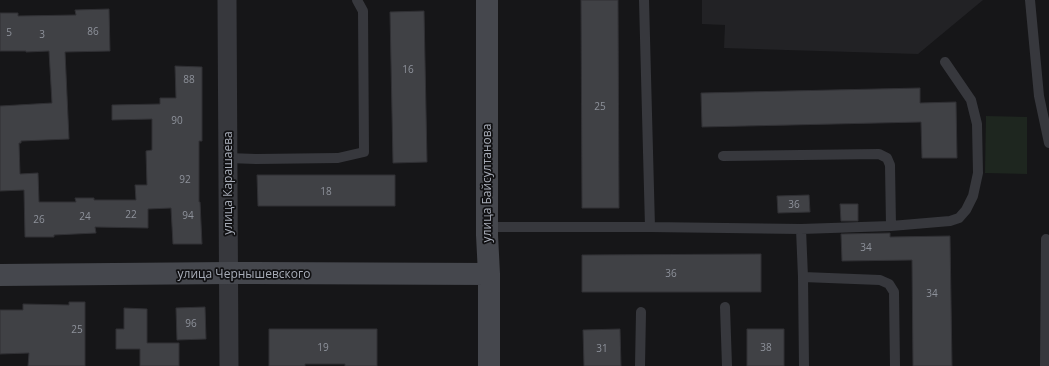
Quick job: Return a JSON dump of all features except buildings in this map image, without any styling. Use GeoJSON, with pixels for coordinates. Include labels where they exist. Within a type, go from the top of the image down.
{"type":"FeatureCollection","features":[{"type":"Feature","properties":{"kind":"street","name":"улица Карашаева"},"geometry":{"type":"LineString","coordinates":[[227,0],[228,366]]}},
{"type":"Feature","properties":{"kind":"street","name":"улица Байсултанова"},"geometry":{"type":"LineString","coordinates":[[486,0],[489,366]]}},
{"type":"Feature","properties":{"kind":"street","name":"улица Чернышевского"},"geometry":{"type":"LineString","coordinates":[[0,275],[228,273],[489,274]]}},
{"type":"Feature","properties":{"kind":"lane"},"geometry":{"type":"LineString","coordinates":[[228,158],[338,158],[364,152],[363,11],[357,0]]}},
{"type":"Feature","properties":{"kind":"lane"},"geometry":{"type":"LineString","coordinates":[[644,0],[650,227]]}},
{"type":"Feature","properties":{"kind":"lane"},"geometry":{"type":"LineString","coordinates":[[1030,0],[1039,96],[1049,143]]}},
{"type":"Feature","properties":{"kind":"lane"},"geometry":{"type":"LineString","coordinates":[[487,227],[801,229],[891,226],[950,222],[959,218],[966,210],[973,196],[978,173],[977,124],[971,100],[945,62]]}},
{"type":"Feature","properties":{"kind":"lane"},"geometry":{"type":"LineString","coordinates":[[723,156],[879,154],[886,158],[890,164],[891,226]]}},
{"type":"Feature","properties":{"kind":"lane"},"geometry":{"type":"LineString","coordinates":[[801,229],[804,366]]}},
{"type":"Feature","properties":{"kind":"lane"},"geometry":{"type":"LineString","coordinates":[[1045,366],[1046,240]]}},
{"type":"Feature","properties":{"kind":"lane"},"geometry":{"type":"LineString","coordinates":[[803,277],[880,280],[889,284],[894,292],[895,366]]}},
{"type":"Feature","properties":{"kind":"lane"},"geometry":{"type":"LineString","coordinates":[[725,307],[727,366]]}},
{"type":"Feature","properties":{"kind":"lane"},"geometry":{"type":"LineString","coordinates":[[640,366],[641,312]]}},
{"type":"Feature","properties":{"kind":"shaded area"},"geometry":{"type":"Polygon","coordinates":[[[702,0],[983,0],[918,54],[724,48],[725,25],[702,24],[702,0]]]}},
{"type":"Feature","properties":{"kind":"shaded area"},"geometry":{"type":"Polygon","coordinates":[[[986,116],[1027,117],[1027,174],[985,173],[986,116]]]}}]}
